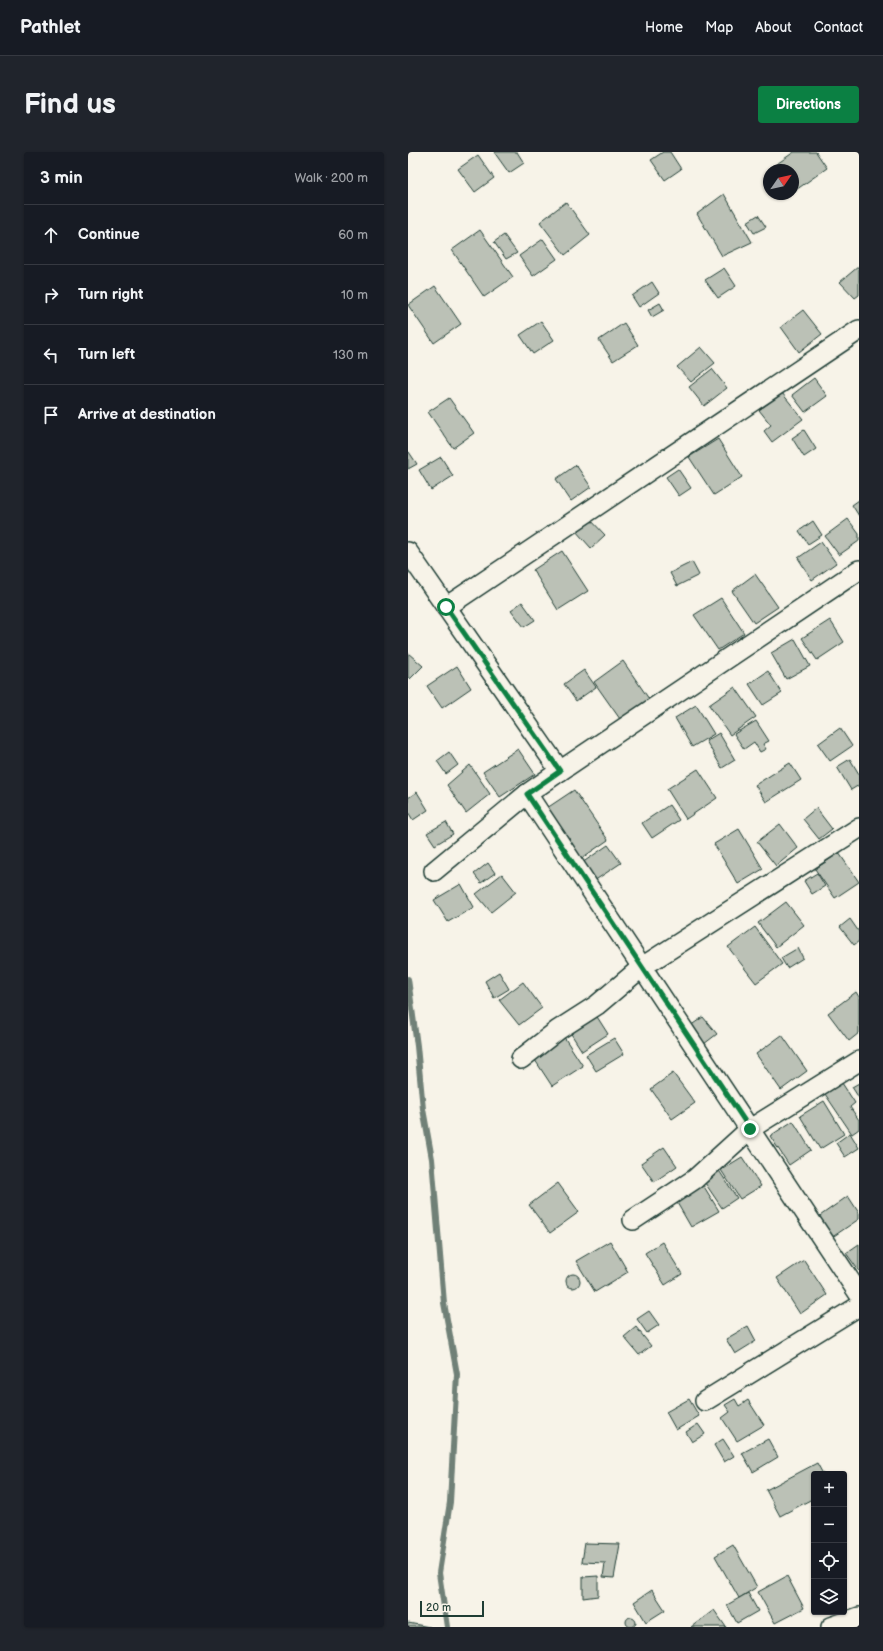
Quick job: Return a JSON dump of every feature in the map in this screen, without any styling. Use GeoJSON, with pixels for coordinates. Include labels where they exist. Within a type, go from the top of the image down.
{"type":"FeatureCollection","features":[{"type":"Feature","properties":{"kind":"street"},"geometry":{"type":"LineString","coordinates":[[446,607],[859,330]]}},
{"type":"Feature","properties":{"kind":"street"},"geometry":{"type":"LineString","coordinates":[[408,552],[560,771]]}},
{"type":"Feature","properties":{"kind":"street"},"geometry":{"type":"LineString","coordinates":[[434,871],[527,794],[859,570]]}},
{"type":"Feature","properties":{"kind":"street"},"geometry":{"type":"LineString","coordinates":[[527,794],[859,1294]]}},
{"type":"Feature","properties":{"kind":"street"},"geometry":{"type":"LineString","coordinates":[[521,1059],[558,1030],[597,1005],[642,967],[859,828]]}},
{"type":"Feature","properties":{"kind":"street"},"geometry":{"type":"LineString","coordinates":[[633,1220],[695,1180],[750,1129],[859,1061]]}},
{"type":"Feature","properties":{"kind":"street"},"geometry":{"type":"LineString","coordinates":[[705,1401],[859,1306]]}},
{"type":"Feature","properties":{"kind":"street"},"geometry":{"type":"LineString","coordinates":[[831,1627],[859,1616]]}},
{"type":"Feature","properties":{"kind":"building"},"geometry":{"type":"Polygon","coordinates":[[[494,152],[517,152],[524,163],[509,173],[494,152]]]}},
{"type":"Feature","properties":{"kind":"building"},"geometry":{"type":"Polygon","coordinates":[[[663,152],[670,152],[681,169],[665,180],[651,160],[663,152]]]}},
{"type":"Feature","properties":{"kind":"building"},"geometry":{"type":"Polygon","coordinates":[[[794,152],[816,152],[827,168],[799,188],[799,164],[777,164],[794,152]]]}},
{"type":"Feature","properties":{"kind":"building"},"geometry":{"type":"Polygon","coordinates":[[[478,155],[494,178],[475,192],[458,169],[478,155]]]}},
{"type":"Feature","properties":{"kind":"building"},"geometry":{"type":"Polygon","coordinates":[[[724,194],[752,242],[722,256],[697,214],[724,194]]]}},
{"type":"Feature","properties":{"kind":"building"},"geometry":{"type":"Polygon","coordinates":[[[566,202],[590,235],[565,255],[540,222],[566,202]]]}},
{"type":"Feature","properties":{"kind":"building"},"geometry":{"type":"Polygon","coordinates":[[[758,215],[766,227],[754,233],[747,222],[758,215]]]}},
{"type":"Feature","properties":{"kind":"building"},"geometry":{"type":"Polygon","coordinates":[[[480,230],[513,277],[484,297],[452,250],[480,230]]]}},
{"type":"Feature","properties":{"kind":"building"},"geometry":{"type":"Polygon","coordinates":[[[504,235],[517,253],[506,259],[494,242],[504,235]]]}},
{"type":"Feature","properties":{"kind":"building"},"geometry":{"type":"Polygon","coordinates":[[[543,239],[557,259],[533,276],[519,256],[543,239]]]}},
{"type":"Feature","properties":{"kind":"building"},"geometry":{"type":"Polygon","coordinates":[[[859,266],[859,295],[855,298],[840,282],[859,266]]]}},
{"type":"Feature","properties":{"kind":"building"},"geometry":{"type":"Polygon","coordinates":[[[724,268],[736,286],[718,298],[705,280],[724,268]]]}},
{"type":"Feature","properties":{"kind":"building"},"geometry":{"type":"Polygon","coordinates":[[[652,282],[659,293],[639,307],[632,296],[652,282]]]}},
{"type":"Feature","properties":{"kind":"building"},"geometry":{"type":"Polygon","coordinates":[[[435,286],[461,324],[434,343],[408,305],[435,286]]]}},
{"type":"Feature","properties":{"kind":"building"},"geometry":{"type":"Polygon","coordinates":[[[660,303],[664,310],[652,317],[648,310],[660,303]]]}},
{"type":"Feature","properties":{"kind":"building"},"geometry":{"type":"Polygon","coordinates":[[[803,310],[822,334],[799,352],[781,327],[803,310]]]}},
{"type":"Feature","properties":{"kind":"building"},"geometry":{"type":"Polygon","coordinates":[[[541,321],[554,340],[533,354],[520,335],[541,321]]]}},
{"type":"Feature","properties":{"kind":"building"},"geometry":{"type":"Polygon","coordinates":[[[624,323],[638,345],[613,361],[599,340],[624,323]]]}},
{"type":"Feature","properties":{"kind":"building"},"geometry":{"type":"Polygon","coordinates":[[[701,347],[715,363],[691,382],[677,367],[701,347]]]}},
{"type":"Feature","properties":{"kind":"building"},"geometry":{"type":"Polygon","coordinates":[[[712,369],[727,388],[704,406],[689,387],[712,369]]]}},
{"type":"Feature","properties":{"kind":"building"},"geometry":{"type":"Polygon","coordinates":[[[814,378],[827,396],[805,412],[792,395],[814,378]]]}},
{"type":"Feature","properties":{"kind":"building"},"geometry":{"type":"Polygon","coordinates":[[[782,393],[803,419],[772,442],[764,431],[771,425],[759,410],[782,393]]]}},
{"type":"Feature","properties":{"kind":"building"},"geometry":{"type":"Polygon","coordinates":[[[449,398],[474,433],[453,448],[428,412],[449,398]]]}},
{"type":"Feature","properties":{"kind":"building"},"geometry":{"type":"Polygon","coordinates":[[[804,430],[816,449],[804,457],[792,438],[804,430]]]}},
{"type":"Feature","properties":{"kind":"building"},"geometry":{"type":"Polygon","coordinates":[[[718,439],[742,477],[714,495],[689,457],[718,439]]]}},
{"type":"Feature","properties":{"kind":"building"},"geometry":{"type":"Polygon","coordinates":[[[408,452],[417,464],[408,469],[408,452]]]}},
{"type":"Feature","properties":{"kind":"building"},"geometry":{"type":"Polygon","coordinates":[[[441,457],[453,476],[431,490],[419,470],[441,457]]]}},
{"type":"Feature","properties":{"kind":"building"},"geometry":{"type":"Polygon","coordinates":[[[576,465],[591,487],[571,501],[556,479],[576,465]]]}},
{"type":"Feature","properties":{"kind":"building"},"geometry":{"type":"Polygon","coordinates":[[[678,469],[691,488],[679,496],[666,477],[678,469]]]}},
{"type":"Feature","properties":{"kind":"building"},"geometry":{"type":"Polygon","coordinates":[[[859,500],[859,516],[852,505],[859,500]]]}},
{"type":"Feature","properties":{"kind":"building"},"geometry":{"type":"Polygon","coordinates":[[[589,518],[605,535],[591,548],[575,530],[589,518]]]}},
{"type":"Feature","properties":{"kind":"building"},"geometry":{"type":"Polygon","coordinates":[[[848,519],[859,534],[859,541],[839,555],[825,536],[848,519]]]}},
{"type":"Feature","properties":{"kind":"building"},"geometry":{"type":"Polygon","coordinates":[[[813,521],[822,535],[808,544],[799,531],[813,521]]]}},
{"type":"Feature","properties":{"kind":"building"},"geometry":{"type":"Polygon","coordinates":[[[821,542],[836,563],[812,580],[798,558],[821,542]]]}},
{"type":"Feature","properties":{"kind":"building"},"geometry":{"type":"Polygon","coordinates":[[[562,551],[588,591],[558,610],[533,570],[562,551]]]}},
{"type":"Feature","properties":{"kind":"building"},"geometry":{"type":"Polygon","coordinates":[[[692,562],[699,575],[677,586],[670,573],[692,562]]]}},
{"type":"Feature","properties":{"kind":"building"},"geometry":{"type":"Polygon","coordinates":[[[755,574],[778,607],[754,623],[732,591],[755,574]]]}},
{"type":"Feature","properties":{"kind":"building"},"geometry":{"type":"Polygon","coordinates":[[[721,598],[744,633],[718,650],[694,615],[721,598]]]}},
{"type":"Feature","properties":{"kind":"building"},"geometry":{"type":"Polygon","coordinates":[[[522,602],[535,620],[524,627],[511,610],[522,602]]]}},
{"type":"Feature","properties":{"kind":"building"},"geometry":{"type":"Polygon","coordinates":[[[830,620],[844,642],[817,660],[802,638],[830,620]]]}},
{"type":"Feature","properties":{"kind":"building"},"geometry":{"type":"Polygon","coordinates":[[[795,639],[810,666],[786,679],[771,653],[795,639]]]}},
{"type":"Feature","properties":{"kind":"building"},"geometry":{"type":"Polygon","coordinates":[[[408,653],[423,666],[410,679],[408,677],[408,653]]]}},
{"type":"Feature","properties":{"kind":"building"},"geometry":{"type":"Polygon","coordinates":[[[623,661],[649,699],[620,719],[594,682],[623,661]]]}},
{"type":"Feature","properties":{"kind":"building"},"geometry":{"type":"Polygon","coordinates":[[[457,666],[471,688],[442,708],[427,686],[457,666]]]}},
{"type":"Feature","properties":{"kind":"building"},"geometry":{"type":"Polygon","coordinates":[[[584,670],[596,687],[576,701],[564,684],[584,670]]]}},
{"type":"Feature","properties":{"kind":"building"},"geometry":{"type":"Polygon","coordinates":[[[768,671],[782,693],[763,705],[749,684],[768,671]]]}},
{"type":"Feature","properties":{"kind":"building"},"geometry":{"type":"Polygon","coordinates":[[[735,687],[756,717],[730,735],[709,705],[735,687]]]}},
{"type":"Feature","properties":{"kind":"building"},"geometry":{"type":"Polygon","coordinates":[[[696,705],[714,734],[692,747],[675,718],[696,705]]]}},
{"type":"Feature","properties":{"kind":"building"},"geometry":{"type":"Polygon","coordinates":[[[756,721],[769,741],[763,744],[766,749],[760,752],[754,742],[744,749],[734,734],[756,721]]]}},
{"type":"Feature","properties":{"kind":"building"},"geometry":{"type":"Polygon","coordinates":[[[840,728],[852,746],[830,761],[818,744],[840,728]]]}},
{"type":"Feature","properties":{"kind":"building"},"geometry":{"type":"Polygon","coordinates":[[[719,733],[735,760],[722,768],[706,741],[719,733]]]}},
{"type":"Feature","properties":{"kind":"building"},"geometry":{"type":"Polygon","coordinates":[[[518,749],[535,774],[500,797],[483,772],[518,749]]]}},
{"type":"Feature","properties":{"kind":"building"},"geometry":{"type":"Polygon","coordinates":[[[449,752],[458,765],[446,774],[437,761],[449,752]]]}},
{"type":"Feature","properties":{"kind":"building"},"geometry":{"type":"Polygon","coordinates":[[[850,759],[859,774],[859,785],[851,790],[837,767],[850,759]]]}},
{"type":"Feature","properties":{"kind":"building"},"geometry":{"type":"Polygon","coordinates":[[[790,763],[801,780],[766,802],[755,785],[790,763]]]}},
{"type":"Feature","properties":{"kind":"building"},"geometry":{"type":"Polygon","coordinates":[[[470,765],[490,794],[466,813],[447,785],[470,765]]]}},
{"type":"Feature","properties":{"kind":"building"},"geometry":{"type":"Polygon","coordinates":[[[698,769],[717,798],[686,819],[667,789],[698,769]]]}},
{"type":"Feature","properties":{"kind":"building"},"geometry":{"type":"Polygon","coordinates":[[[574,790],[608,840],[579,860],[544,810],[574,790]]]}},
{"type":"Feature","properties":{"kind":"building"},"geometry":{"type":"Polygon","coordinates":[[[417,792],[428,810],[413,820],[408,812],[408,798],[417,792]]]}},
{"type":"Feature","properties":{"kind":"building"},"geometry":{"type":"Polygon","coordinates":[[[669,805],[679,820],[652,838],[642,823],[669,805]]]}},
{"type":"Feature","properties":{"kind":"building"},"geometry":{"type":"Polygon","coordinates":[[[816,808],[832,829],[819,839],[803,819],[816,808]]]}},
{"type":"Feature","properties":{"kind":"building"},"geometry":{"type":"Polygon","coordinates":[[[446,822],[453,834],[435,845],[427,833],[446,822]]]}},
{"type":"Feature","properties":{"kind":"building"},"geometry":{"type":"Polygon","coordinates":[[[780,824],[798,848],[776,866],[757,842],[780,824]]]}},
{"type":"Feature","properties":{"kind":"building"},"geometry":{"type":"Polygon","coordinates":[[[739,829],[763,869],[738,884],[714,844],[739,829]]]}},
{"type":"Feature","properties":{"kind":"building"},"geometry":{"type":"Polygon","coordinates":[[[608,845],[621,863],[594,881],[582,863],[608,845]]]}},
{"type":"Feature","properties":{"kind":"building"},"geometry":{"type":"Polygon","coordinates":[[[839,853],[859,882],[835,898],[815,869],[839,853]]]}},
{"type":"Feature","properties":{"kind":"building"},"geometry":{"type":"Polygon","coordinates":[[[488,863],[495,873],[481,883],[474,874],[488,863]]]}},
{"type":"Feature","properties":{"kind":"building"},"geometry":{"type":"Polygon","coordinates":[[[817,873],[825,886],[812,894],[804,881],[817,873]]]}},
{"type":"Feature","properties":{"kind":"building"},"geometry":{"type":"Polygon","coordinates":[[[502,874],[516,892],[491,912],[476,894],[502,874]]]}},
{"type":"Feature","properties":{"kind":"building"},"geometry":{"type":"Polygon","coordinates":[[[461,884],[474,907],[448,922],[434,900],[461,884]]]}},
{"type":"Feature","properties":{"kind":"building"},"geometry":{"type":"Polygon","coordinates":[[[786,902],[804,925],[776,947],[758,923],[786,902]]]}},
{"type":"Feature","properties":{"kind":"building"},"geometry":{"type":"Polygon","coordinates":[[[850,919],[859,932],[859,941],[854,945],[840,927],[850,919]]]}},
{"type":"Feature","properties":{"kind":"building"},"geometry":{"type":"Polygon","coordinates":[[[755,927],[782,964],[756,983],[728,947],[755,927]]]}},
{"type":"Feature","properties":{"kind":"building"},"geometry":{"type":"Polygon","coordinates":[[[798,948],[803,958],[787,968],[781,958],[798,948]]]}},
{"type":"Feature","properties":{"kind":"building"},"geometry":{"type":"Polygon","coordinates":[[[499,972],[509,989],[494,998],[485,981],[499,972]]]}},
{"type":"Feature","properties":{"kind":"building"},"geometry":{"type":"Polygon","coordinates":[[[523,982],[542,1008],[519,1025],[499,1000],[523,982]]]}},
{"type":"Feature","properties":{"kind":"building"},"geometry":{"type":"Polygon","coordinates":[[[856,992],[859,997],[859,1033],[849,1041],[828,1013],[856,992]]]}},
{"type":"Feature","properties":{"kind":"building"},"geometry":{"type":"Polygon","coordinates":[[[594,1012],[608,1034],[582,1051],[568,1029],[594,1012]]]}},
{"type":"Feature","properties":{"kind":"building"},"geometry":{"type":"Polygon","coordinates":[[[703,1017],[717,1034],[704,1044],[690,1026],[703,1017]]]}},
{"type":"Feature","properties":{"kind":"building"},"geometry":{"type":"Polygon","coordinates":[[[782,1035],[807,1071],[781,1090],[756,1054],[782,1035]]]}},
{"type":"Feature","properties":{"kind":"building"},"geometry":{"type":"Polygon","coordinates":[[[564,1037],[583,1066],[552,1086],[533,1057],[564,1037]]]}},
{"type":"Feature","properties":{"kind":"building"},"geometry":{"type":"Polygon","coordinates":[[[614,1038],[624,1054],[596,1071],[586,1055],[614,1038]]]}},
{"type":"Feature","properties":{"kind":"building"},"geometry":{"type":"Polygon","coordinates":[[[673,1073],[695,1103],[672,1119],[651,1089],[673,1073]]]}},
{"type":"Feature","properties":{"kind":"building"},"geometry":{"type":"Polygon","coordinates":[[[842,1083],[855,1103],[850,1107],[859,1120],[859,1129],[852,1134],[825,1094],[842,1083]]]}},
{"type":"Feature","properties":{"kind":"building"},"geometry":{"type":"Polygon","coordinates":[[[859,1083],[859,1098],[852,1087],[859,1083]]]}},
{"type":"Feature","properties":{"kind":"building"},"geometry":{"type":"Polygon","coordinates":[[[824,1101],[844,1134],[820,1149],[800,1116],[824,1101]]]}},
{"type":"Feature","properties":{"kind":"building"},"geometry":{"type":"Polygon","coordinates":[[[793,1121],[811,1150],[789,1165],[770,1136],[793,1121]]]}},
{"type":"Feature","properties":{"kind":"building"},"geometry":{"type":"Polygon","coordinates":[[[850,1133],[859,1148],[845,1157],[836,1143],[850,1133]]]}},
{"type":"Feature","properties":{"kind":"building"},"geometry":{"type":"Polygon","coordinates":[[[664,1147],[677,1166],[654,1182],[641,1163],[664,1147]]]}},
{"type":"Feature","properties":{"kind":"building"},"geometry":{"type":"Polygon","coordinates":[[[742,1157],[761,1186],[740,1199],[721,1170],[742,1157]]]}},
{"type":"Feature","properties":{"kind":"building"},"geometry":{"type":"Polygon","coordinates":[[[718,1169],[737,1198],[722,1208],[703,1180],[718,1169]]]}},
{"type":"Feature","properties":{"kind":"building"},"geometry":{"type":"Polygon","coordinates":[[[558,1183],[579,1212],[550,1233],[529,1205],[558,1183]]]}},
{"type":"Feature","properties":{"kind":"building"},"geometry":{"type":"Polygon","coordinates":[[[703,1185],[719,1211],[691,1227],[676,1201],[703,1185]]]}},
{"type":"Feature","properties":{"kind":"building"},"geometry":{"type":"Polygon","coordinates":[[[848,1196],[859,1213],[859,1219],[831,1238],[817,1218],[848,1196]]]}},
{"type":"Feature","properties":{"kind":"building"},"geometry":{"type":"Polygon","coordinates":[[[610,1241],[628,1272],[595,1292],[576,1261],[610,1241]]]}},
{"type":"Feature","properties":{"kind":"building"},"geometry":{"type":"Polygon","coordinates":[[[662,1242],[682,1274],[665,1285],[645,1253],[662,1242]]]}},
{"type":"Feature","properties":{"kind":"building"},"geometry":{"type":"Polygon","coordinates":[[[859,1244],[859,1271],[846,1253],[859,1244]]]}},
{"type":"Feature","properties":{"kind":"building"},"geometry":{"type":"Polygon","coordinates":[[[804,1260],[827,1295],[800,1314],[777,1278],[804,1260]]]}},
{"type":"Feature","properties":{"kind":"building"},"geometry":{"type":"Polygon","coordinates":[[[573,1274],[578,1276],[580,1281],[578,1286],[573,1288],[568,1286],[566,1281],[568,1276],[573,1274]]]}},
{"type":"Feature","properties":{"kind":"building"},"geometry":{"type":"Polygon","coordinates":[[[649,1311],[659,1325],[647,1333],[637,1319],[649,1311]]]}},
{"type":"Feature","properties":{"kind":"building"},"geometry":{"type":"Polygon","coordinates":[[[748,1326],[756,1341],[735,1354],[726,1339],[748,1326]]]}},
{"type":"Feature","properties":{"kind":"building"},"geometry":{"type":"Polygon","coordinates":[[[636,1327],[651,1346],[639,1355],[624,1337],[636,1327]]]}},
{"type":"Feature","properties":{"kind":"building"},"geometry":{"type":"Polygon","coordinates":[[[689,1399],[699,1416],[676,1430],[666,1412],[689,1399]]]}},
{"type":"Feature","properties":{"kind":"building"},"geometry":{"type":"Polygon","coordinates":[[[735,1399],[739,1406],[748,1400],[764,1425],[737,1441],[722,1418],[730,1412],[725,1405],[735,1399]]]}},
{"type":"Feature","properties":{"kind":"building"},"geometry":{"type":"Polygon","coordinates":[[[698,1424],[705,1434],[692,1442],[686,1432],[698,1424]]]}},
{"type":"Feature","properties":{"kind":"building"},"geometry":{"type":"Polygon","coordinates":[[[723,1439],[734,1456],[724,1462],[714,1445],[723,1439]]]}},
{"type":"Feature","properties":{"kind":"building"},"geometry":{"type":"Polygon","coordinates":[[[768,1439],[778,1457],[753,1472],[742,1453],[768,1439]]]}},
{"type":"Feature","properties":{"kind":"building"},"geometry":{"type":"Polygon","coordinates":[[[817,1463],[821,1471],[811,1471],[811,1500],[780,1516],[766,1490],[817,1463]]]}},
{"type":"Feature","properties":{"kind":"building"},"geometry":{"type":"Polygon","coordinates":[[[585,1543],[620,1544],[614,1578],[603,1577],[605,1563],[582,1562],[585,1543]]]}},
{"type":"Feature","properties":{"kind":"building"},"geometry":{"type":"Polygon","coordinates":[[[733,1545],[757,1587],[739,1598],[715,1556],[733,1545]]]}},
{"type":"Feature","properties":{"kind":"building"},"geometry":{"type":"Polygon","coordinates":[[[598,1576],[598,1596],[583,1598],[583,1577],[598,1576]]]}},
{"type":"Feature","properties":{"kind":"building"},"geometry":{"type":"Polygon","coordinates":[[[787,1576],[804,1608],[775,1623],[758,1592],[787,1576]]]}},
{"type":"Feature","properties":{"kind":"building"},"geometry":{"type":"Polygon","coordinates":[[[652,1590],[665,1610],[646,1622],[634,1602],[652,1590]]]}},
{"type":"Feature","properties":{"kind":"building"},"geometry":{"type":"Polygon","coordinates":[[[748,1593],[758,1611],[737,1623],[727,1605],[748,1593]]]}},
{"type":"Feature","properties":{"kind":"building"},"geometry":{"type":"Polygon","coordinates":[[[714,1610],[726,1627],[691,1627],[714,1610]]]}},
{"type":"Feature","properties":{"kind":"building"},"geometry":{"type":"Polygon","coordinates":[[[629,1617],[633,1617],[635,1618],[635,1626],[629,1627],[626,1624],[626,1620],[629,1617]]]}},
{"type":"Feature","properties":{"kind":"building"},"geometry":{"type":"Polygon","coordinates":[[[408,1623],[430,1627],[408,1627],[408,1623]]]}},
{"type":"Feature","properties":{"kind":"waterway"},"geometry":{"type":"LineString","coordinates":[[408,979],[417,1046],[423,1109],[432,1159],[444,1303],[457,1374],[450,1502],[439,1573],[447,1627]]}},
{"type":"Feature","properties":{"kind":"route"},"geometry":{"type":"LineString","coordinates":[[446,607],[560,771],[527,794],[750,1129]]}}]}
